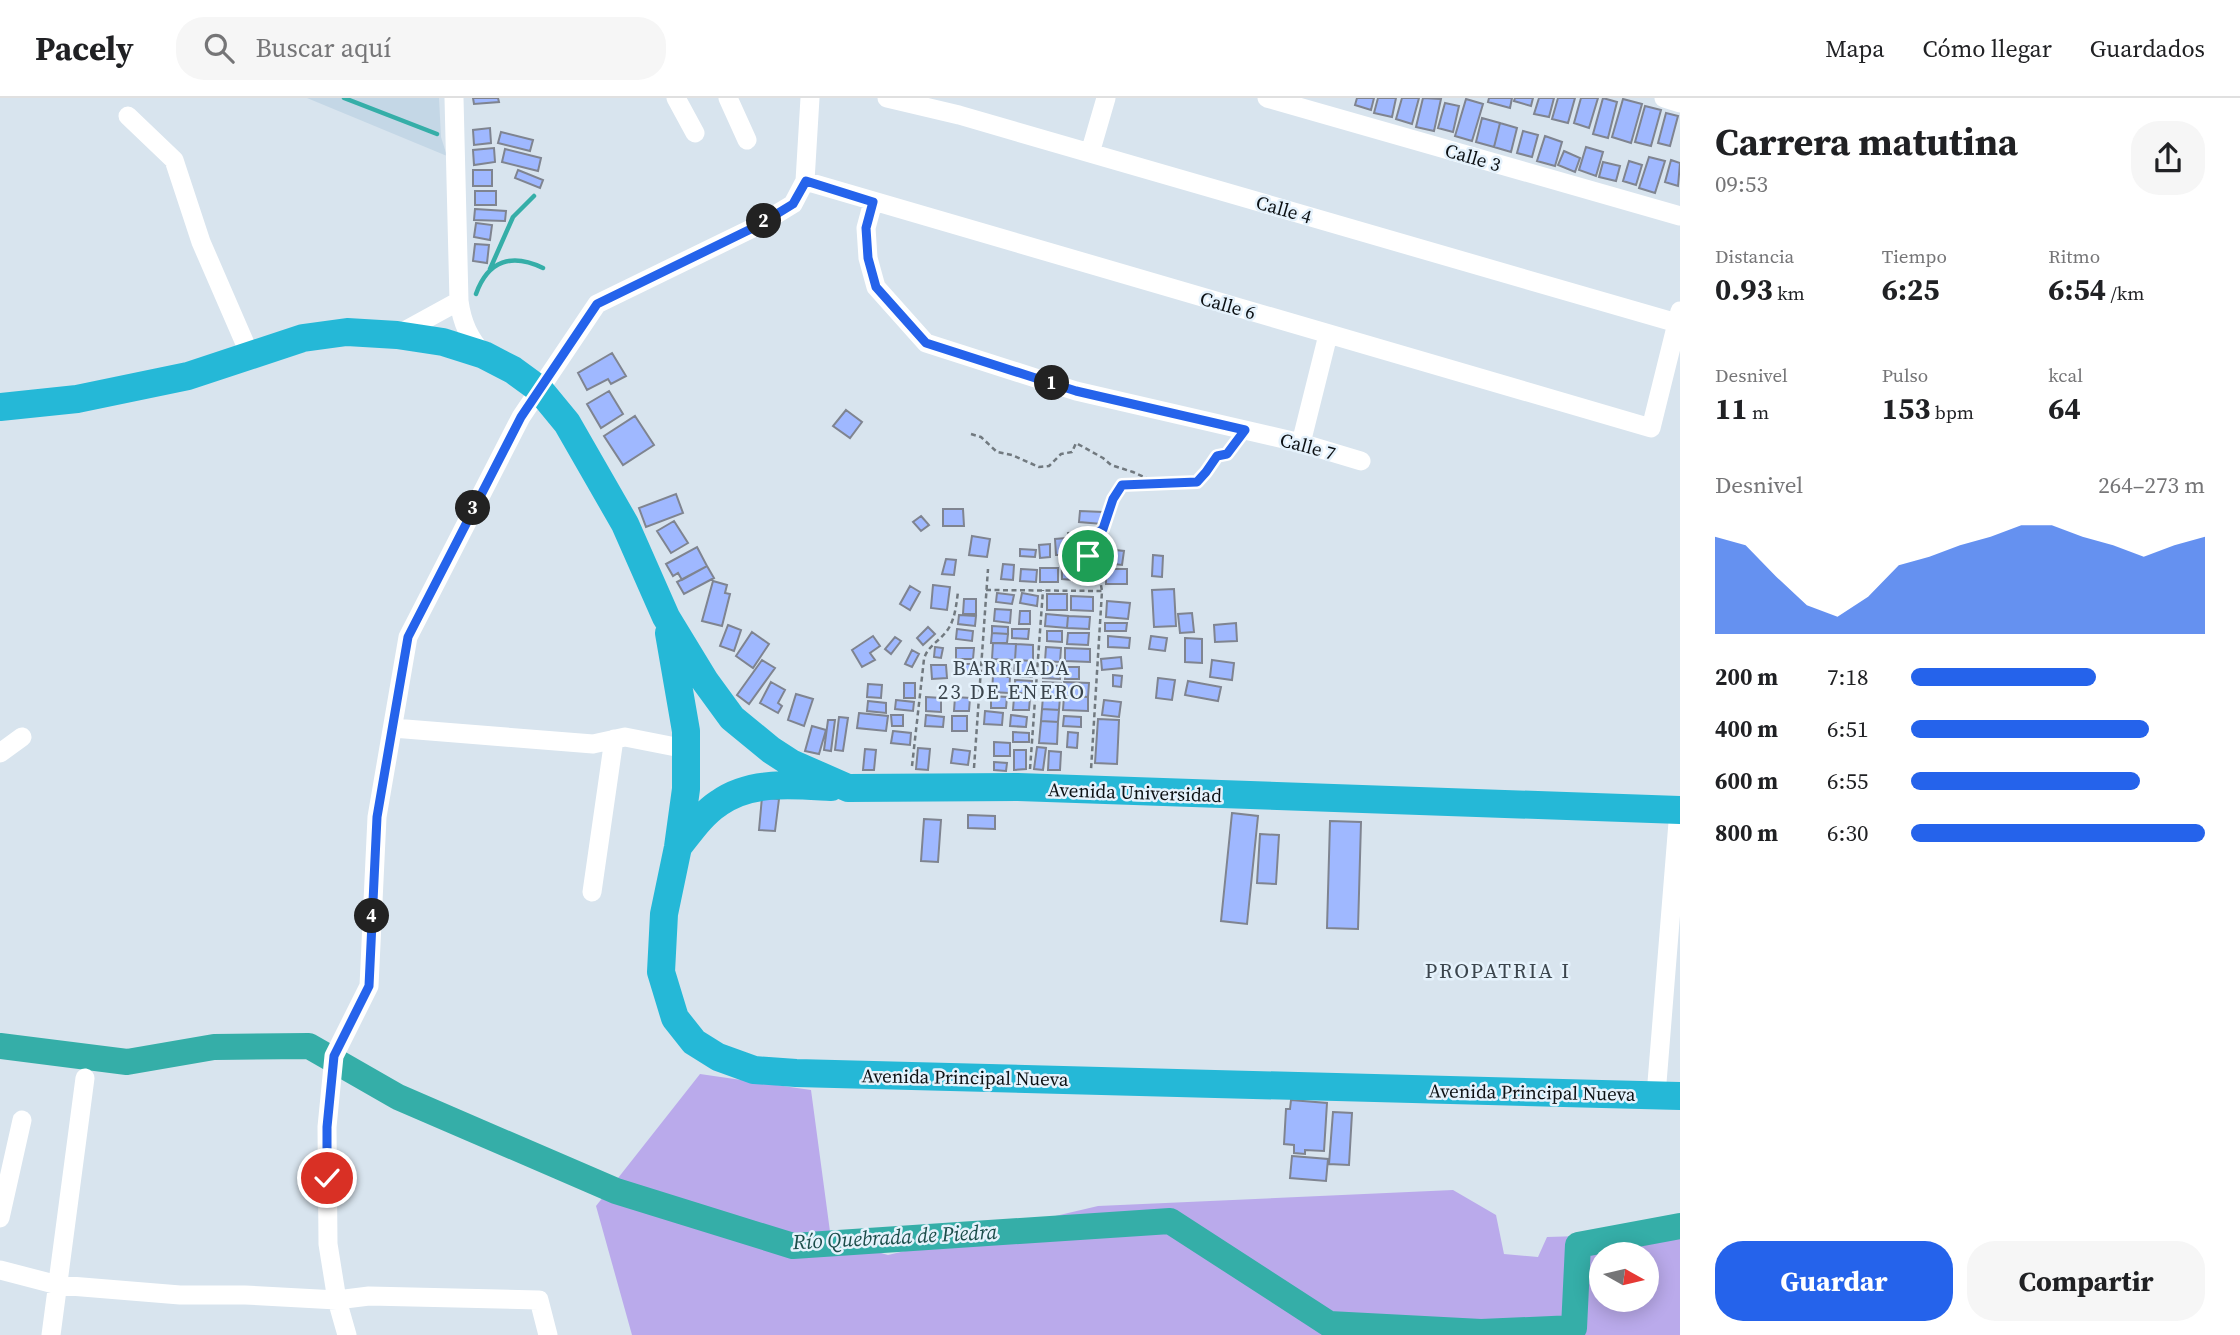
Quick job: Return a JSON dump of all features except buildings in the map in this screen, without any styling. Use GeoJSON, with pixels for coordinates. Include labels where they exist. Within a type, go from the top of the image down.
{"type":"FeatureCollection","features":[{"type":"Feature","properties":{"kind":"highway"},"geometry":{"type":"LineString","coordinates":[[0,407],[77,400],[175,379],[303,338],[347,332],[397,335],[443,342],[484,355],[513,370],[539,389],[567,423],[625,524],[666,617]]}},
{"type":"Feature","properties":{"kind":"highway","name":"Avenida Principal Nueva"},"geometry":{"type":"LineString","coordinates":[[666,617],[686,731],[686,789],[678,847],[664,914],[661,972],[674,1018],[694,1042],[718,1057],[754,1070],[1668,1096]]}},
{"type":"Feature","properties":{"kind":"highway","name":"Avenida Universidad"},"geometry":{"type":"LineString","coordinates":[[666,617],[705,681],[732,718],[790,763],[848,788],[1029,788],[1680,810]]}},
{"type":"Feature","properties":{"kind":"highway"},"geometry":{"type":"LineString","coordinates":[[678,847],[718,803],[735,794],[774,786],[848,788]]}},
{"type":"Feature","properties":{"kind":"street"},"geometry":{"type":"LineString","coordinates":[[454,98],[459,301],[462,321],[470,340],[484,355]]}},
{"type":"Feature","properties":{"kind":"street"},"geometry":{"type":"LineString","coordinates":[[676,98],[695,133]]}},
{"type":"Feature","properties":{"kind":"street"},"geometry":{"type":"LineString","coordinates":[[728,98],[747,140]]}},
{"type":"Feature","properties":{"kind":"street"},"geometry":{"type":"LineString","coordinates":[[347,1335],[337,1300],[328,1244],[327,1127],[334,1056],[369,986],[377,817],[408,637],[521,417],[597,304],[757,226],[793,204],[806,181],[810,98]]}},
{"type":"Feature","properties":{"kind":"street","name":"Calle 4"},"geometry":{"type":"LineString","coordinates":[[887,98],[959,115],[1679,319]]}},
{"type":"Feature","properties":{"kind":"street"},"geometry":{"type":"LineString","coordinates":[[1090,153],[1107,98]]}},
{"type":"Feature","properties":{"kind":"street","name":"Calle 3"},"geometry":{"type":"LineString","coordinates":[[1267,98],[1680,216]]}},
{"type":"Feature","properties":{"kind":"street"},"geometry":{"type":"LineString","coordinates":[[1664,98],[1680,103]]}},
{"type":"Feature","properties":{"kind":"street"},"geometry":{"type":"LineString","coordinates":[[128,116],[174,160],[201,242],[250,355]]}},
{"type":"Feature","properties":{"kind":"street","name":"Calle 6"},"geometry":{"type":"LineString","coordinates":[[806,181],[1651,429],[1679,319]]}},
{"type":"Feature","properties":{"kind":"street","name":"Calle 7"},"geometry":{"type":"LineString","coordinates":[[873,202],[866,228],[868,258],[876,287],[926,343],[1076,391],[1300,443],[1361,461]]}},
{"type":"Feature","properties":{"kind":"street"},"geometry":{"type":"LineString","coordinates":[[397,335],[459,301]]}},
{"type":"Feature","properties":{"kind":"street"},"geometry":{"type":"LineString","coordinates":[[1300,443],[1328,335]]}},
{"type":"Feature","properties":{"kind":"street"},"geometry":{"type":"LineString","coordinates":[[393,728],[593,744],[625,737],[686,750]]}},
{"type":"Feature","properties":{"kind":"street"},"geometry":{"type":"LineString","coordinates":[[0,753],[22,737]]}},
{"type":"Feature","properties":{"kind":"street"},"geometry":{"type":"LineString","coordinates":[[592,892],[614,739]]}},
{"type":"Feature","properties":{"kind":"street"},"geometry":{"type":"LineString","coordinates":[[1668,1096],[1680,810]]}},
{"type":"Feature","properties":{"kind":"street"},"geometry":{"type":"LineString","coordinates":[[51,1335],[85,1078]]}},
{"type":"Feature","properties":{"kind":"street"},"geometry":{"type":"LineString","coordinates":[[0,1218],[22,1119]]}},
{"type":"Feature","properties":{"kind":"street"},"geometry":{"type":"LineString","coordinates":[[0,1270],[58,1285],[180,1295],[337,1300],[369,1296],[539,1300],[548,1335]]}},
{"type":"Feature","properties":{"kind":"path"},"geometry":{"type":"LineString","coordinates":[[1088,556],[1096,534],[1103,529],[1113,499],[1122,485],[1197,482],[1217,456],[1227,454],[1245,430]]}},
{"type":"Feature","properties":{"kind":"path"},"geometry":{"type":"LineString","coordinates":[[971,434],[981,437],[997,452],[1012,455],[1040,467],[1049,466],[1061,454],[1072,452],[1076,443],[1111,465],[1157,482]]}},
{"type":"Feature","properties":{"kind":"path"},"geometry":{"type":"LineString","coordinates":[[1068,532],[1073,548],[1097,562],[1102,591],[1089,790]]}},
{"type":"Feature","properties":{"kind":"path"},"geometry":{"type":"LineString","coordinates":[[973,788],[988,569]]}},
{"type":"Feature","properties":{"kind":"path"},"geometry":{"type":"LineString","coordinates":[[986,590],[1102,591]]}},
{"type":"Feature","properties":{"kind":"path"},"geometry":{"type":"LineString","coordinates":[[1029,788],[1043,590]]}},
{"type":"Feature","properties":{"kind":"path"},"geometry":{"type":"LineString","coordinates":[[912,788],[914,739],[926,650],[936,644],[949,629],[958,593]]}},
{"type":"Feature","properties":{"kind":"shaded area"},"geometry":{"type":"Polygon","coordinates":[[[307,98],[439,98],[441,137],[447,156],[307,98]]]}},
{"type":"Feature","properties":{"kind":"shaded area"},"geometry":{"type":"Polygon","coordinates":[[[700,1074],[811,1090],[831,1239],[888,1255],[1098,1206],[1453,1190],[1496,1215],[1504,1254],[1538,1257],[1547,1237],[1680,1233],[1680,1335],[632,1335],[596,1206],[700,1074]]]}},
{"type":"Feature","properties":{"kind":"waterway"},"geometry":{"type":"LineString","coordinates":[[344,98],[437,134]]}},
{"type":"Feature","properties":{"kind":"waterway"},"geometry":{"type":"LineString","coordinates":[[490,269],[513,217],[534,196]]}},
{"type":"Feature","properties":{"kind":"waterway"},"geometry":{"type":"LineString","coordinates":[[476,294],[487,273],[502,263],[521,261],[543,268]]}},
{"type":"Feature","properties":{"kind":"waterway","name":"Río Quebrada de Piedra"},"geometry":{"type":"LineString","coordinates":[[0,1046],[127,1062],[214,1047],[309,1046],[398,1097],[616,1191],[793,1246],[1170,1221],[1329,1324],[1481,1332],[1574,1328],[1578,1245],[1680,1226]]}},
{"type":"Feature","properties":{"kind":"district","name":"BARRIADA 23 DE ENERO"},"geometry":{"type":"Point","coordinates":[1012,680]}},
{"type":"Feature","properties":{"kind":"district","name":"PROPATRIA I"},"geometry":{"type":"Point","coordinates":[1498,971]}},
{"type":"Feature","properties":{"kind":"route"},"geometry":{"type":"LineString","coordinates":[[327,1178],[327,1127],[334,1056],[369,986],[377,817],[408,637],[521,417],[597,304],[757,226],[793,204],[806,181],[873,202],[866,228],[868,258],[876,287],[926,343],[1076,391],[1245,430],[1227,454],[1217,456],[1197,482],[1122,485],[1113,499],[1103,529],[1096,534],[1091,544],[1088,556]]}}]}
